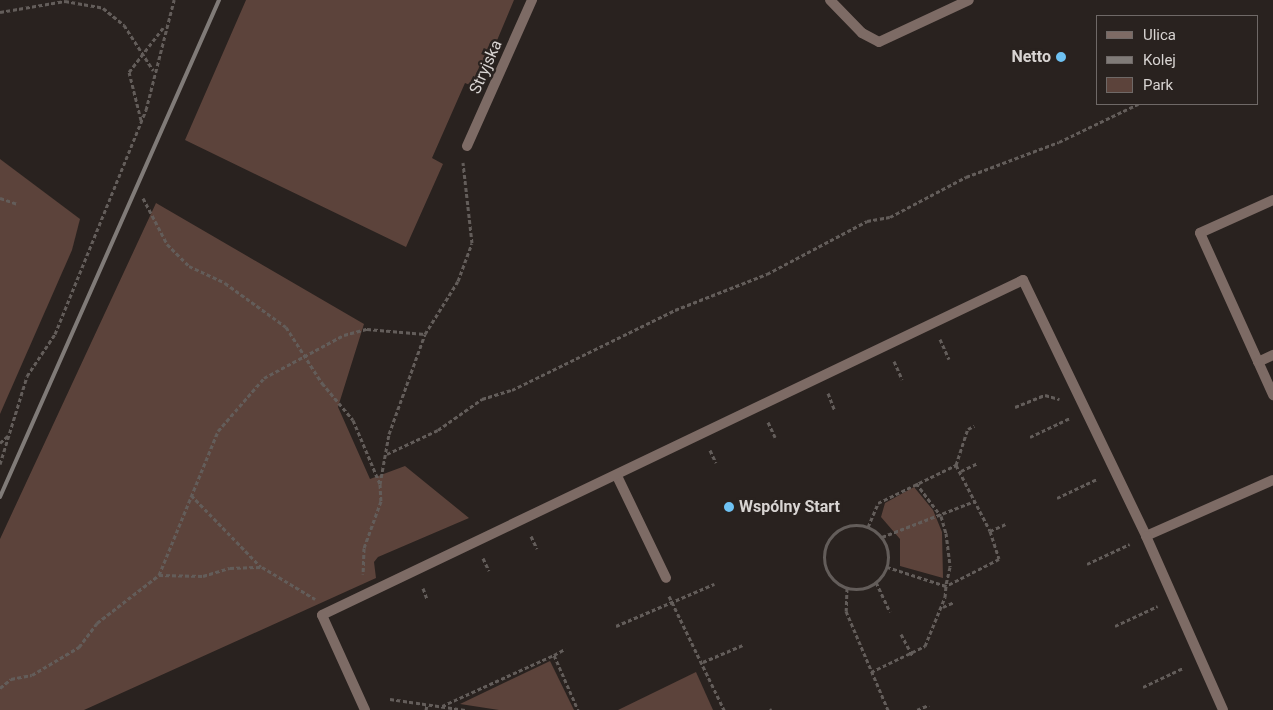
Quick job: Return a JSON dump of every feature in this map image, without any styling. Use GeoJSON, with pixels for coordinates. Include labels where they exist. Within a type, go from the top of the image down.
{"type":"FeatureCollection","features":[{"type":"Feature","properties":{"kind":"street","name":"Stryjska"},"geometry":{"type":"LineString","coordinates":[[467,146],[532,0]]}},
{"type":"Feature","properties":{"kind":"street"},"geometry":{"type":"LineString","coordinates":[[830,0],[862,33],[879,42],[969,0]]}},
{"type":"Feature","properties":{"kind":"street"},"geometry":{"type":"LineString","coordinates":[[1273,200],[1200,233],[1273,394]]}},
{"type":"Feature","properties":{"kind":"street"},"geometry":{"type":"LineString","coordinates":[[365,710],[322,615],[1023,280],[1146,536],[1223,710]]}},
{"type":"Feature","properties":{"kind":"street"},"geometry":{"type":"LineString","coordinates":[[1258,362],[1273,355]]}},
{"type":"Feature","properties":{"kind":"street"},"geometry":{"type":"LineString","coordinates":[[616,476],[666,578]]}},
{"type":"Feature","properties":{"kind":"street"},"geometry":{"type":"LineString","coordinates":[[1146,536],[1273,480]]}},
{"type":"Feature","properties":{"kind":"path"},"geometry":{"type":"LineString","coordinates":[[0,464],[27,376],[55,334],[141,120],[164,27],[174,0]]}},
{"type":"Feature","properties":{"kind":"path"},"geometry":{"type":"LineString","coordinates":[[0,12],[65,1],[93,4],[124,25],[141,55],[153,70]]}},
{"type":"Feature","properties":{"kind":"path"},"geometry":{"type":"LineString","coordinates":[[141,120],[128,81],[141,55],[164,27]]}},
{"type":"Feature","properties":{"kind":"path"},"geometry":{"type":"LineString","coordinates":[[387,454],[438,430],[482,399],[512,390],[675,310],[767,274],[867,221],[890,217],[966,177],[1058,142],[1136,105]]}},
{"type":"Feature","properties":{"kind":"path"},"geometry":{"type":"LineString","coordinates":[[364,596],[364,548],[381,501],[380,484],[387,454],[389,434],[425,334],[458,281],[472,243],[461,170],[467,146]]}},
{"type":"Feature","properties":{"kind":"path"},"geometry":{"type":"LineString","coordinates":[[0,198],[17,204]]}},
{"type":"Feature","properties":{"kind":"path"},"geometry":{"type":"LineString","coordinates":[[143,198],[167,244],[190,266],[225,283],[256,309],[274,317],[286,327],[302,354],[353,420],[380,484]]}},
{"type":"Feature","properties":{"kind":"path"},"geometry":{"type":"LineString","coordinates":[[0,688],[11,679],[32,675],[79,647],[98,623],[159,575],[180,533],[191,496],[218,431],[264,378],[302,354],[367,329],[425,334]]}},
{"type":"Feature","properties":{"kind":"path"},"geometry":{"type":"LineString","coordinates":[[932,342],[947,334]]}},
{"type":"Feature","properties":{"kind":"path"},"geometry":{"type":"LineString","coordinates":[[941,341],[949,359]]}},
{"type":"Feature","properties":{"kind":"path"},"geometry":{"type":"LineString","coordinates":[[885,363],[901,356]]}},
{"type":"Feature","properties":{"kind":"path"},"geometry":{"type":"LineString","coordinates":[[895,363],[902,379]]}},
{"type":"Feature","properties":{"kind":"path"},"geometry":{"type":"LineString","coordinates":[[818,394],[835,386]]}},
{"type":"Feature","properties":{"kind":"path"},"geometry":{"type":"LineString","coordinates":[[1015,407],[1045,395],[1065,401],[1061,392]]}},
{"type":"Feature","properties":{"kind":"path"},"geometry":{"type":"LineString","coordinates":[[828,394],[836,411]]}},
{"type":"Feature","properties":{"kind":"path"},"geometry":{"type":"LineString","coordinates":[[1069,409],[1077,426]]}},
{"type":"Feature","properties":{"kind":"path"},"geometry":{"type":"LineString","coordinates":[[758,422],[775,414]]}},
{"type":"Feature","properties":{"kind":"path"},"geometry":{"type":"LineString","coordinates":[[1030,437],[1067,420]]}},
{"type":"Feature","properties":{"kind":"path"},"geometry":{"type":"LineString","coordinates":[[768,421],[775,438]]}},
{"type":"Feature","properties":{"kind":"path"},"geometry":{"type":"LineString","coordinates":[[868,527],[878,503],[956,465],[968,429],[974,426]]}},
{"type":"Feature","properties":{"kind":"path"},"geometry":{"type":"LineString","coordinates":[[0,443],[10,434]]}},
{"type":"Feature","properties":{"kind":"path"},"geometry":{"type":"LineString","coordinates":[[700,449],[716,442]]}},
{"type":"Feature","properties":{"kind":"path"},"geometry":{"type":"LineString","coordinates":[[709,448],[716,463]]}},
{"type":"Feature","properties":{"kind":"path"},"geometry":{"type":"LineString","coordinates":[[961,471],[978,462]]}},
{"type":"Feature","properties":{"kind":"path"},"geometry":{"type":"LineString","coordinates":[[887,567],[946,586],[999,559],[990,531],[961,471],[956,465]]}},
{"type":"Feature","properties":{"kind":"path"},"geometry":{"type":"LineString","coordinates":[[1096,469],[1104,486]]}},
{"type":"Feature","properties":{"kind":"path"},"geometry":{"type":"LineString","coordinates":[[1057,498],[1095,480]]}},
{"type":"Feature","properties":{"kind":"path"},"geometry":{"type":"LineString","coordinates":[[871,672],[912,655],[930,641],[943,608],[950,552],[941,516],[916,483]]}},
{"type":"Feature","properties":{"kind":"path"},"geometry":{"type":"LineString","coordinates":[[191,496],[262,567],[313,597],[326,613]]}},
{"type":"Feature","properties":{"kind":"path"},"geometry":{"type":"LineString","coordinates":[[882,537],[941,516],[975,501]]}},
{"type":"Feature","properties":{"kind":"path"},"geometry":{"type":"LineString","coordinates":[[990,531],[1006,524]]}},
{"type":"Feature","properties":{"kind":"path"},"geometry":{"type":"LineString","coordinates":[[845,527],[868,527],[882,537],[887,567],[876,582],[862,588],[847,588],[831,576],[826,547],[845,527]]}},
{"type":"Feature","properties":{"kind":"path"},"geometry":{"type":"LineString","coordinates":[[528,529],[537,549]]}},
{"type":"Feature","properties":{"kind":"path"},"geometry":{"type":"LineString","coordinates":[[1126,536],[1134,553]]}},
{"type":"Feature","properties":{"kind":"path"},"geometry":{"type":"LineString","coordinates":[[1087,564],[1124,547]]}},
{"type":"Feature","properties":{"kind":"path"},"geometry":{"type":"LineString","coordinates":[[480,552],[489,571]]}},
{"type":"Feature","properties":{"kind":"path"},"geometry":{"type":"LineString","coordinates":[[159,575],[203,576],[230,568],[262,567]]}},
{"type":"Feature","properties":{"kind":"path"},"geometry":{"type":"LineString","coordinates":[[876,582],[890,612]]}},
{"type":"Feature","properties":{"kind":"path"},"geometry":{"type":"LineString","coordinates":[[616,626],[714,584]]}},
{"type":"Feature","properties":{"kind":"path"},"geometry":{"type":"LineString","coordinates":[[847,588],[846,611],[888,710]]}},
{"type":"Feature","properties":{"kind":"path"},"geometry":{"type":"LineString","coordinates":[[661,589],[675,601],[724,710]]}},
{"type":"Feature","properties":{"kind":"path"},"geometry":{"type":"LineString","coordinates":[[1154,597],[1161,615]]}},
{"type":"Feature","properties":{"kind":"path"},"geometry":{"type":"LineString","coordinates":[[943,608],[954,602]]}},
{"type":"Feature","properties":{"kind":"path"},"geometry":{"type":"LineString","coordinates":[[1115,626],[1151,608]]}},
{"type":"Feature","properties":{"kind":"path"},"geometry":{"type":"LineString","coordinates":[[901,634],[912,655]]}},
{"type":"Feature","properties":{"kind":"path"},"geometry":{"type":"LineString","coordinates":[[703,662],[743,645]]}},
{"type":"Feature","properties":{"kind":"path"},"geometry":{"type":"LineString","coordinates":[[442,706],[565,649]]}},
{"type":"Feature","properties":{"kind":"path"},"geometry":{"type":"LineString","coordinates":[[554,655],[578,710]]}},
{"type":"Feature","properties":{"kind":"path"},"geometry":{"type":"LineString","coordinates":[[1181,659],[1188,676]]}},
{"type":"Feature","properties":{"kind":"path"},"geometry":{"type":"LineString","coordinates":[[1143,687],[1179,670]]}},
{"type":"Feature","properties":{"kind":"path"},"geometry":{"type":"LineString","coordinates":[[390,699],[465,710]]}},
{"type":"Feature","properties":{"kind":"path"},"geometry":{"type":"LineString","coordinates":[[426,710],[427,705]]}},
{"type":"Feature","properties":{"kind":"path"},"geometry":{"type":"LineString","coordinates":[[917,710],[929,705]]}},
{"type":"Feature","properties":{"kind":"green space"},"geometry":{"type":"Polygon","coordinates":[[[246,0],[514,0],[477,88],[465,83],[432,158],[443,164],[406,247],[185,140],[246,0]]]}},
{"type":"Feature","properties":{"kind":"green space"},"geometry":{"type":"Polygon","coordinates":[[[0,159],[80,219],[72,250],[0,414],[0,159]]]}},
{"type":"Feature","properties":{"kind":"green space"},"geometry":{"type":"Polygon","coordinates":[[[156,203],[364,324],[338,407],[370,479],[405,466],[469,518],[378,557],[374,562],[376,578],[84,710],[0,710],[0,539],[156,203]]]}},
{"type":"Feature","properties":{"kind":"green space"},"geometry":{"type":"Polygon","coordinates":[[[914,487],[933,510],[942,532],[943,578],[900,566],[900,539],[881,517],[885,503],[914,487]]]}},
{"type":"Feature","properties":{"kind":"green space"},"geometry":{"type":"Polygon","coordinates":[[[550,661],[574,710],[499,710],[460,704],[550,661]]]}},
{"type":"Feature","properties":{"kind":"green space"},"geometry":{"type":"Polygon","coordinates":[[[696,672],[713,710],[618,710],[696,672]]]}},
{"type":"Feature","properties":{"kind":"railway"},"geometry":{"type":"LineString","coordinates":[[0,497],[219,0]]}},
{"type":"Feature","properties":{"kind":"place","name":"Netto"},"geometry":{"type":"Point","coordinates":[1061,57]}},
{"type":"Feature","properties":{"kind":"place","name":"Wspólny Start"},"geometry":{"type":"Point","coordinates":[729,507]}}]}
